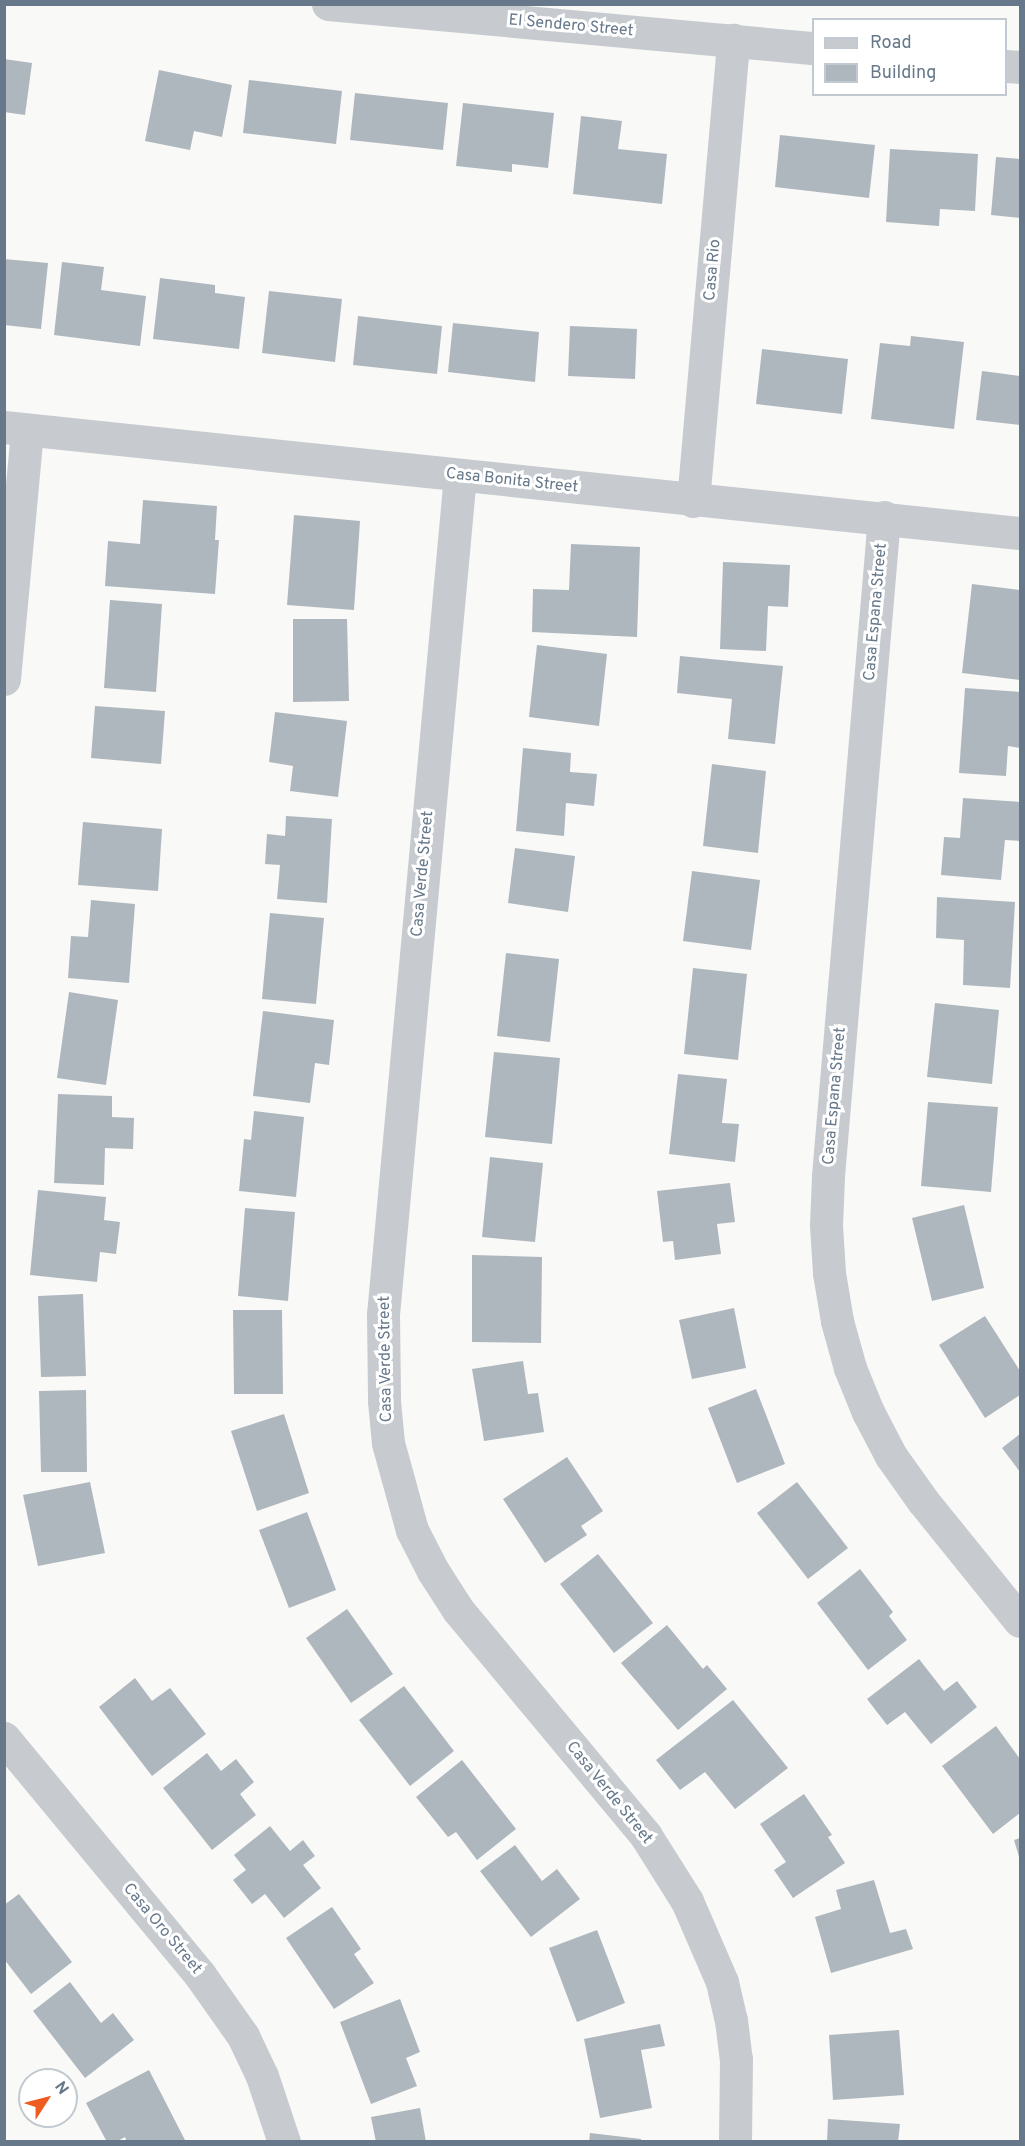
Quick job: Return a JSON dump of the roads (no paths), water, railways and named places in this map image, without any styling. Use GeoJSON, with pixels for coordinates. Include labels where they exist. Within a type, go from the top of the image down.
{"type":"FeatureCollection","features":[{"type":"Feature","properties":{"kind":"street","name":"El Sendero Street"},"geometry":{"type":"LineString","coordinates":[[344,5],[812,48]]}},
{"type":"Feature","properties":{"kind":"street","name":"Casa Rio"},"geometry":{"type":"LineString","coordinates":[[693,501],[733,40]]}},
{"type":"Feature","properties":{"kind":"street","name":"Casa Bonita Street"},"geometry":{"type":"LineString","coordinates":[[16,428],[693,501],[884,517],[1020,533]]}},
{"type":"Feature","properties":{"kind":"street"},"geometry":{"type":"LineString","coordinates":[[4,679],[16,428]]}},
{"type":"Feature","properties":{"kind":"street","name":"Casa Verde Street"},"geometry":{"type":"LineString","coordinates":[[460,475],[383,1314],[384,1401],[388,1443],[412,1530],[433,1571],[458,1610],[646,1836],[687,1901],[718,1973],[731,2020],[736,2059],[735,2142]]}},
{"type":"Feature","properties":{"kind":"street","name":"Casa Espana Street"},"geometry":{"type":"LineString","coordinates":[[884,517],[828,1176],[826,1225],[829,1273],[837,1321],[850,1368],[868,1412],[891,1456],[923,1501],[1020,1621]]}},
{"type":"Feature","properties":{"kind":"street","name":"Casa Oro Street"},"geometry":{"type":"LineString","coordinates":[[4,1738],[201,1975],[243,2036],[266,2086],[284,2142]]}}]}
